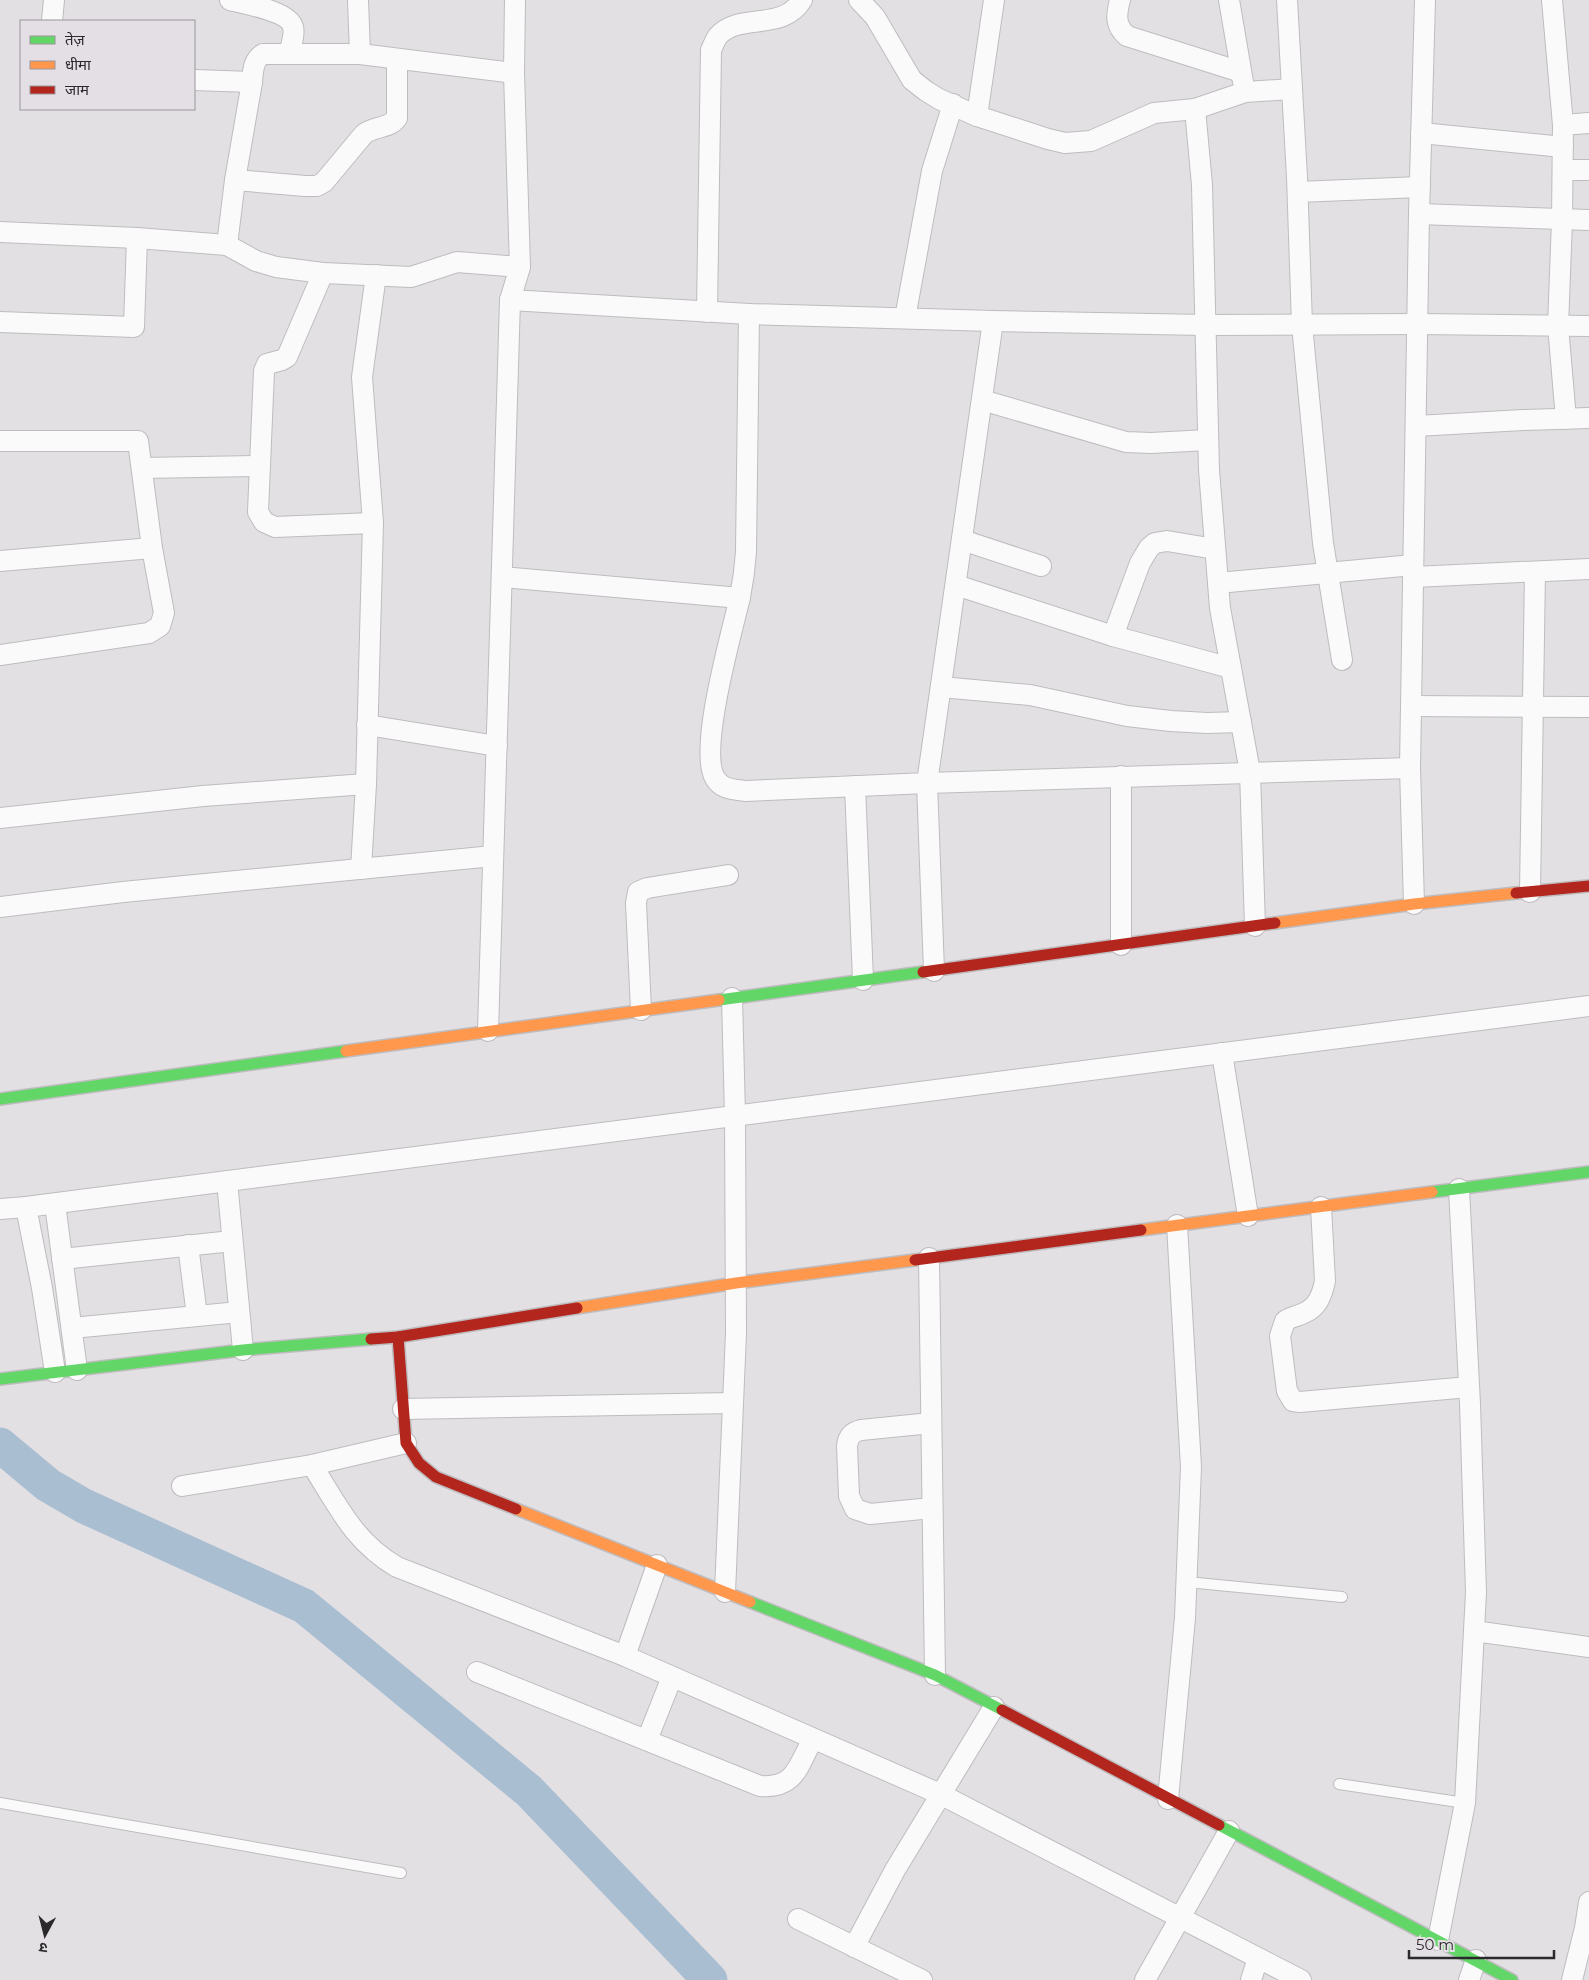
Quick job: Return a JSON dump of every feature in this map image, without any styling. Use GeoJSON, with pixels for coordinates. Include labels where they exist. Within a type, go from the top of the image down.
{"type":"FeatureCollection","features":[{"type":"Feature","properties":{"kind":"street"},"geometry":{"type":"LineString","coordinates":[[52,20],[54,0]]}},
{"type":"Feature","properties":{"kind":"street"},"geometry":{"type":"LineString","coordinates":[[230,0],[290,19],[294,28],[289,54]]}},
{"type":"Feature","properties":{"kind":"street"},"geometry":{"type":"LineString","coordinates":[[358,0],[360,54]]}},
{"type":"Feature","properties":{"kind":"street"},"geometry":{"type":"LineString","coordinates":[[488,1031],[510,300],[520,267],[514,73],[515,0]]}},
{"type":"Feature","properties":{"kind":"street"},"geometry":{"type":"LineString","coordinates":[[707,312],[711,50],[718,36],[732,26],[780,18],[798,7],[802,0]]}},
{"type":"Feature","properties":{"kind":"street"},"geometry":{"type":"LineString","coordinates":[[859,0],[875,17],[912,80],[926,91],[977,116],[1065,143],[1103,137],[1154,113],[1195,109],[1245,92],[1292,89]]}},
{"type":"Feature","properties":{"kind":"street"},"geometry":{"type":"LineString","coordinates":[[977,116],[994,0]]}},
{"type":"Feature","properties":{"kind":"street"},"geometry":{"type":"LineString","coordinates":[[1120,0],[1117,19],[1122,31],[1128,36],[1241,72]]}},
{"type":"Feature","properties":{"kind":"street"},"geometry":{"type":"LineString","coordinates":[[1229,0],[1245,92]]}},
{"type":"Feature","properties":{"kind":"street"},"geometry":{"type":"LineString","coordinates":[[1287,0],[1298,192],[1302,325],[1323,542],[1342,660]]}},
{"type":"Feature","properties":{"kind":"street"},"geometry":{"type":"LineString","coordinates":[[1414,904],[1410,768],[1418,214],[1425,0]]}},
{"type":"Feature","properties":{"kind":"street"},"geometry":{"type":"LineString","coordinates":[[1552,0],[1564,125],[1558,326],[1566,419]]}},
{"type":"Feature","properties":{"kind":"street"},"geometry":{"type":"LineString","coordinates":[[227,245],[235,180],[254,66],[257,58],[263,54],[360,54],[514,73]]}},
{"type":"Feature","properties":{"kind":"street"},"geometry":{"type":"LineString","coordinates":[[235,180],[305,186],[317,186],[324,182],[364,134],[369,130],[393,123],[396,118],[397,59]]}},
{"type":"Feature","properties":{"kind":"street"},"geometry":{"type":"LineString","coordinates":[[195,80],[252,82]]}},
{"type":"Feature","properties":{"kind":"street"},"geometry":{"type":"LineString","coordinates":[[905,318],[932,172],[953,104]]}},
{"type":"Feature","properties":{"kind":"street"},"geometry":{"type":"LineString","coordinates":[[1195,109],[1202,185],[1208,440],[1215,549],[1220,608],[1250,772],[1256,926]]}},
{"type":"Feature","properties":{"kind":"street"},"geometry":{"type":"LineString","coordinates":[[1564,125],[1589,123]]}},
{"type":"Feature","properties":{"kind":"street"},"geometry":{"type":"LineString","coordinates":[[1421,133],[1563,147]]}},
{"type":"Feature","properties":{"kind":"street"},"geometry":{"type":"LineString","coordinates":[[1563,170],[1589,170]]}},
{"type":"Feature","properties":{"kind":"street"},"geometry":{"type":"LineString","coordinates":[[1298,192],[1420,187]]}},
{"type":"Feature","properties":{"kind":"street"},"geometry":{"type":"LineString","coordinates":[[1418,214],[1589,220]]}},
{"type":"Feature","properties":{"kind":"street"},"geometry":{"type":"LineString","coordinates":[[0,232],[137,238],[227,245],[256,261],[276,267],[323,273],[411,277],[457,262],[520,267]]}},
{"type":"Feature","properties":{"kind":"street"},"geometry":{"type":"LineString","coordinates":[[0,322],[134,327],[137,238]]}},
{"type":"Feature","properties":{"kind":"street"},"geometry":{"type":"LineString","coordinates":[[323,273],[287,357],[267,364],[264,371],[258,512],[264,522],[275,527],[374,523]]}},
{"type":"Feature","properties":{"kind":"street"},"geometry":{"type":"LineString","coordinates":[[361,869],[366,784],[374,523],[362,377],[376,275]]}},
{"type":"Feature","properties":{"kind":"street"},"geometry":{"type":"LineString","coordinates":[[510,300],[749,314],[994,321],[1205,325],[1417,324],[1589,326]]}},
{"type":"Feature","properties":{"kind":"street"},"geometry":{"type":"LineString","coordinates":[[749,314],[746,552],[740,598],[724,656],[709,750],[711,769],[715,779],[723,788],[745,791],[1120,776],[1410,768]]}},
{"type":"Feature","properties":{"kind":"street"},"geometry":{"type":"LineString","coordinates":[[934,971],[927,783],[994,321]]}},
{"type":"Feature","properties":{"kind":"street"},"geometry":{"type":"LineString","coordinates":[[982,400],[1126,442],[1151,443],[1208,440]]}},
{"type":"Feature","properties":{"kind":"street"},"geometry":{"type":"LineString","coordinates":[[1416,426],[1589,418]]}},
{"type":"Feature","properties":{"kind":"street"},"geometry":{"type":"LineString","coordinates":[[0,441],[138,441],[152,548],[164,613],[160,626],[149,633],[0,655]]}},
{"type":"Feature","properties":{"kind":"street"},"geometry":{"type":"LineString","coordinates":[[142,468],[260,466]]}},
{"type":"Feature","properties":{"kind":"street"},"geometry":{"type":"LineString","coordinates":[[962,540],[1041,566]]}},
{"type":"Feature","properties":{"kind":"street"},"geometry":{"type":"LineString","coordinates":[[1113,636],[1140,563],[1149,548],[1155,543],[1167,541],[1215,549]]}},
{"type":"Feature","properties":{"kind":"street"},"geometry":{"type":"LineString","coordinates":[[0,561],[152,548]]}},
{"type":"Feature","properties":{"kind":"street"},"geometry":{"type":"LineString","coordinates":[[1218,583],[1328,573],[1413,571],[1535,572],[1589,569]]}},
{"type":"Feature","properties":{"kind":"street"},"geometry":{"type":"LineString","coordinates":[[1530,892],[1535,572]]}},
{"type":"Feature","properties":{"kind":"street"},"geometry":{"type":"LineString","coordinates":[[502,577],[740,598]]}},
{"type":"Feature","properties":{"kind":"street"},"geometry":{"type":"LineString","coordinates":[[956,585],[1113,636],[1231,668]]}},
{"type":"Feature","properties":{"kind":"street"},"geometry":{"type":"LineString","coordinates":[[941,687],[1030,695],[1127,716],[1207,724],[1241,722]]}},
{"type":"Feature","properties":{"kind":"street"},"geometry":{"type":"LineString","coordinates":[[1411,706],[1589,708]]}},
{"type":"Feature","properties":{"kind":"street"},"geometry":{"type":"LineString","coordinates":[[367,725],[497,746]]}},
{"type":"Feature","properties":{"kind":"street"},"geometry":{"type":"LineString","coordinates":[[1120,776],[1121,945]]}},
{"type":"Feature","properties":{"kind":"street"},"geometry":{"type":"LineString","coordinates":[[0,818],[203,796],[366,784]]}},
{"type":"Feature","properties":{"kind":"street"},"geometry":{"type":"LineString","coordinates":[[854,786],[862,980]]}},
{"type":"Feature","properties":{"kind":"street"},"geometry":{"type":"LineString","coordinates":[[0,907],[123,892],[493,856]]}},
{"type":"Feature","properties":{"kind":"street"},"geometry":{"type":"LineString","coordinates":[[641,1010],[636,903],[638,892],[647,888],[728,875]]}},
{"type":"Feature","properties":{"kind":"street"},"geometry":{"type":"LineString","coordinates":[[0,1099],[1414,904],[1589,886]]}},
{"type":"Feature","properties":{"kind":"street"},"geometry":{"type":"LineString","coordinates":[[725,1592],[736,1283],[732,998]]}},
{"type":"Feature","properties":{"kind":"street"},"geometry":{"type":"LineString","coordinates":[[0,1209],[55,1204],[1589,1006]]}},
{"type":"Feature","properties":{"kind":"street"},"geometry":{"type":"LineString","coordinates":[[1222,1053],[1248,1216]]}},
{"type":"Feature","properties":{"kind":"street"},"geometry":{"type":"LineString","coordinates":[[0,1379],[243,1350],[398,1337],[736,1283],[1589,1172]]}},
{"type":"Feature","properties":{"kind":"street"},"geometry":{"type":"LineString","coordinates":[[227,1181],[243,1350]]}},
{"type":"Feature","properties":{"kind":"street"},"geometry":{"type":"LineString","coordinates":[[1438,1940],[1465,1803],[1476,1592],[1469,1386],[1459,1188]]}},
{"type":"Feature","properties":{"kind":"street"},"geometry":{"type":"LineString","coordinates":[[55,1204],[77,1370]]}},
{"type":"Feature","properties":{"kind":"street"},"geometry":{"type":"LineString","coordinates":[[1321,1206],[1325,1281],[1323,1292],[1319,1302],[1306,1312],[1285,1321],[1280,1336],[1289,1396],[1294,1401],[1300,1402],[1469,1386]]}},
{"type":"Feature","properties":{"kind":"street"},"geometry":{"type":"LineString","coordinates":[[26,1207],[42,1288],[55,1372]]}},
{"type":"Feature","properties":{"kind":"street"},"geometry":{"type":"LineString","coordinates":[[1168,1799],[1187,1582],[1192,1467],[1177,1225]]}},
{"type":"Feature","properties":{"kind":"street"},"geometry":{"type":"LineString","coordinates":[[62,1259],[232,1240]]}},
{"type":"Feature","properties":{"kind":"street"},"geometry":{"type":"LineString","coordinates":[[188,1246],[197,1316]]}},
{"type":"Feature","properties":{"kind":"street"},"geometry":{"type":"LineString","coordinates":[[929,1258],[935,1675]]}},
{"type":"Feature","properties":{"kind":"street"},"geometry":{"type":"LineString","coordinates":[[72,1328],[239,1312]]}},
{"type":"Feature","properties":{"kind":"street"},"geometry":{"type":"LineString","coordinates":[[398,1337],[406,1443],[419,1463],[436,1476],[935,1675],[1512,1980]]}},
{"type":"Feature","properties":{"kind":"street"},"geometry":{"type":"LineString","coordinates":[[402,1409],[733,1404]]}},
{"type":"Feature","properties":{"kind":"street"},"geometry":{"type":"LineString","coordinates":[[931,1423],[861,1430],[851,1435],[847,1446],[849,1496],[856,1509],[870,1514],[932,1508]]}},
{"type":"Feature","properties":{"kind":"street"},"geometry":{"type":"LineString","coordinates":[[182,1486],[312,1465],[406,1443]]}},
{"type":"Feature","properties":{"kind":"street"},"geometry":{"type":"LineString","coordinates":[[312,1465],[354,1532],[381,1558],[397,1567],[625,1656],[940,1794],[1301,1980]]}},
{"type":"Feature","properties":{"kind":"street"},"geometry":{"type":"LineString","coordinates":[[625,1656],[657,1565]]}},
{"type":"Feature","properties":{"kind":"street"},"geometry":{"type":"LineString","coordinates":[[1474,1631],[1589,1647]]}},
{"type":"Feature","properties":{"kind":"street"},"geometry":{"type":"LineString","coordinates":[[477,1672],[760,1786],[771,1787],[791,1780],[813,1739]]}},
{"type":"Feature","properties":{"kind":"street"},"geometry":{"type":"LineString","coordinates":[[647,1740],[672,1677]]}},
{"type":"Feature","properties":{"kind":"street"},"geometry":{"type":"LineString","coordinates":[[854,1947],[895,1870],[994,1706]]}},
{"type":"Feature","properties":{"kind":"street"},"geometry":{"type":"LineString","coordinates":[[1145,1980],[1228,1831]]}},
{"type":"Feature","properties":{"kind":"street"},"geometry":{"type":"LineString","coordinates":[[1572,1980],[1587,1928],[1589,1902]]}},
{"type":"Feature","properties":{"kind":"street"},"geometry":{"type":"LineString","coordinates":[[798,1919],[922,1980]]}},
{"type":"Feature","properties":{"kind":"street"},"geometry":{"type":"LineString","coordinates":[[1252,1980],[1258,1958]]}},
{"type":"Feature","properties":{"kind":"street"},"geometry":{"type":"LineString","coordinates":[[1469,1980],[1476,1960]]}},
{"type":"Feature","properties":{"kind":"lane"},"geometry":{"type":"LineString","coordinates":[[1187,1582],[1342,1597]]}},
{"type":"Feature","properties":{"kind":"lane"},"geometry":{"type":"LineString","coordinates":[[1339,1784],[1465,1803]]}},
{"type":"Feature","properties":{"kind":"lane"},"geometry":{"type":"LineString","coordinates":[[0,1803],[401,1873]]}},
{"type":"Feature","properties":{"kind":"waterway"},"geometry":{"type":"LineString","coordinates":[[0,1445],[48,1485],[84,1506],[304,1606],[529,1791],[710,1980]]}},
{"type":"Feature","properties":{"kind":"traffic: fast"},"geometry":{"type":"LineString","coordinates":[[719,1000],[923,972]]}},
{"type":"Feature","properties":{"kind":"traffic: fast"},"geometry":{"type":"LineString","coordinates":[[0,1099],[346,1051]]}},
{"type":"Feature","properties":{"kind":"traffic: fast"},"geometry":{"type":"LineString","coordinates":[[1432,1192],[1589,1172]]}},
{"type":"Feature","properties":{"kind":"traffic: fast"},"geometry":{"type":"LineString","coordinates":[[0,1379],[243,1350],[371,1339]]}},
{"type":"Feature","properties":{"kind":"traffic: fast"},"geometry":{"type":"LineString","coordinates":[[750,1602],[935,1675],[1002,1710]]}},
{"type":"Feature","properties":{"kind":"traffic: fast"},"geometry":{"type":"LineString","coordinates":[[1219,1825],[1512,1980]]}},
{"type":"Feature","properties":{"kind":"traffic: slow"},"geometry":{"type":"LineString","coordinates":[[1275,923],[1414,904],[1516,893]]}},
{"type":"Feature","properties":{"kind":"traffic: slow"},"geometry":{"type":"LineString","coordinates":[[346,1051],[719,1000]]}},
{"type":"Feature","properties":{"kind":"traffic: slow"},"geometry":{"type":"LineString","coordinates":[[1141,1230],[1432,1192]]}},
{"type":"Feature","properties":{"kind":"traffic: slow"},"geometry":{"type":"LineString","coordinates":[[577,1308],[736,1283],[915,1260]]}},
{"type":"Feature","properties":{"kind":"traffic: slow"},"geometry":{"type":"LineString","coordinates":[[516,1509],[750,1602]]}},
{"type":"Feature","properties":{"kind":"traffic: jam"},"geometry":{"type":"LineString","coordinates":[[1516,893],[1589,886]]}},
{"type":"Feature","properties":{"kind":"traffic: jam"},"geometry":{"type":"LineString","coordinates":[[923,972],[1275,923]]}},
{"type":"Feature","properties":{"kind":"traffic: jam"},"geometry":{"type":"LineString","coordinates":[[915,1260],[1141,1230]]}},
{"type":"Feature","properties":{"kind":"traffic: jam"},"geometry":{"type":"LineString","coordinates":[[371,1339],[398,1337],[577,1308]]}},
{"type":"Feature","properties":{"kind":"traffic: jam"},"geometry":{"type":"LineString","coordinates":[[398,1337],[406,1443],[419,1463],[436,1477],[516,1509]]}},
{"type":"Feature","properties":{"kind":"traffic: jam"},"geometry":{"type":"LineString","coordinates":[[1002,1710],[1219,1825]]}}]}
